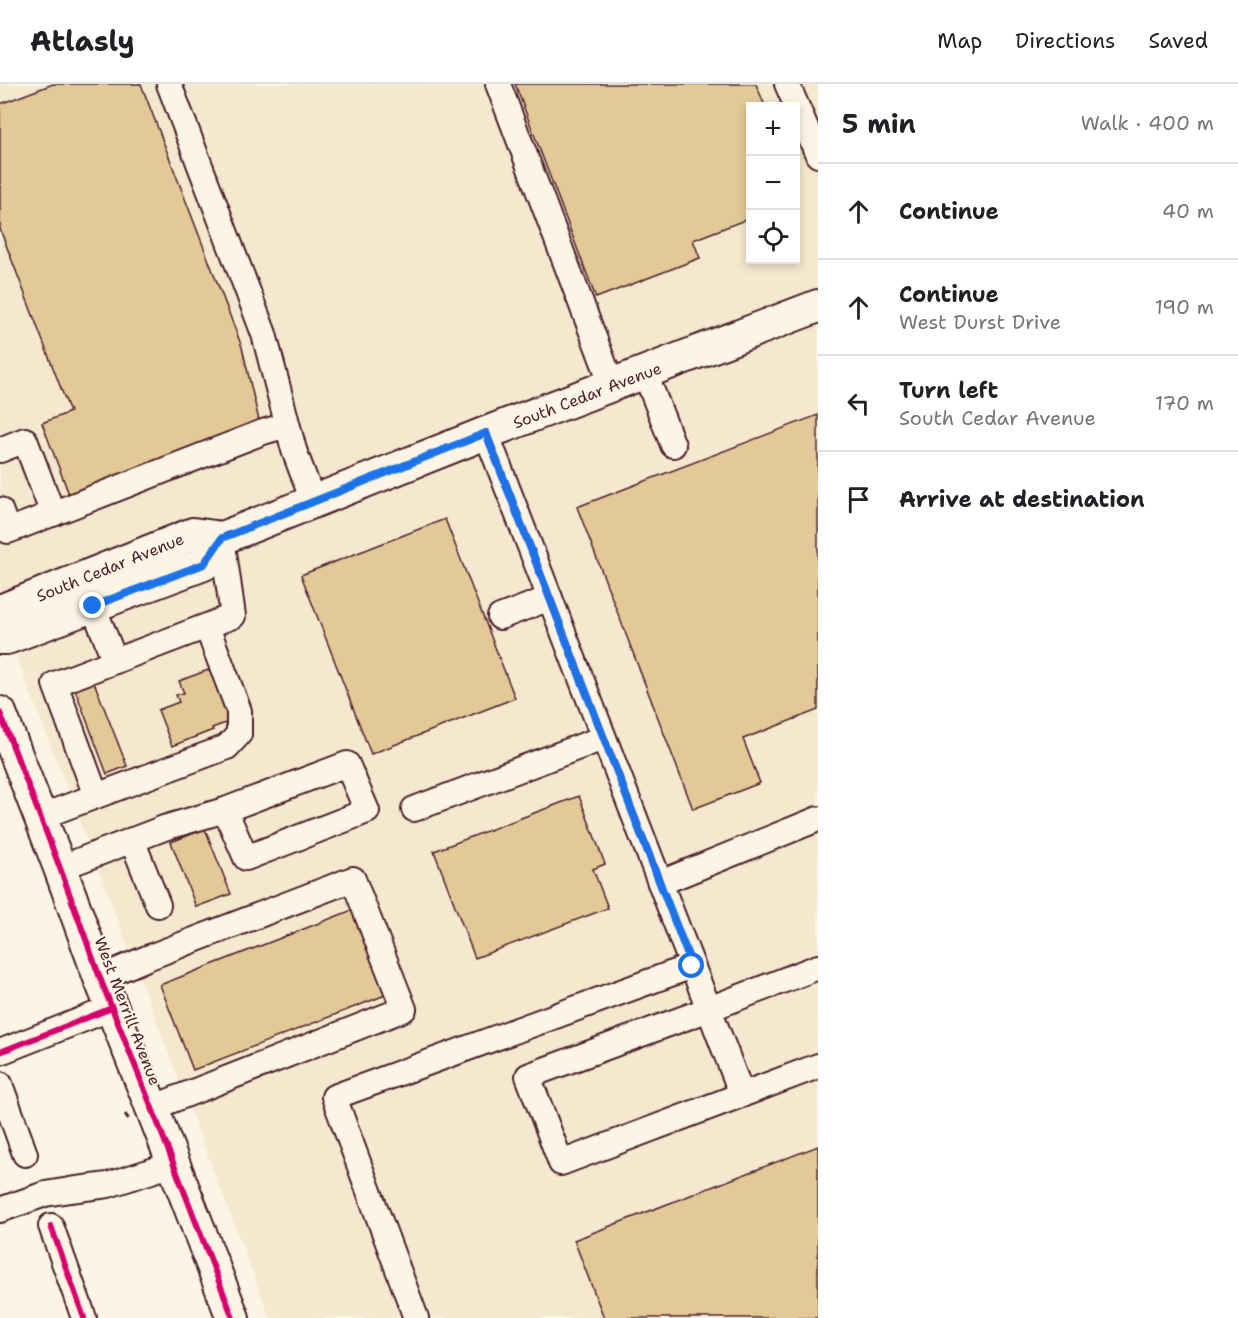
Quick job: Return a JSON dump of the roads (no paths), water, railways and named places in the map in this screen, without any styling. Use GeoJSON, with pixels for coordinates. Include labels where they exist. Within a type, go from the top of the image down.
{"type":"FeatureCollection","features":[{"type":"Feature","properties":{"kind":"main road","name":"South Cedar Avenue"},"geometry":{"type":"LineString","coordinates":[[0,612],[193,534],[222,538],[486,433],[818,306]]}},
{"type":"Feature","properties":{"kind":"main road","name":"South Cedar Avenue"},"geometry":{"type":"LineString","coordinates":[[0,638],[8,638],[204,564],[222,538]]}},
{"type":"Feature","properties":{"kind":"main road","name":"West Merrill Avenue"},"geometry":{"type":"LineString","coordinates":[[0,713],[100,978],[233,1318]]}},
{"type":"Feature","properties":{"kind":"street"},"geometry":{"type":"LineString","coordinates":[[169,84],[264,334],[294,450],[314,501]]}},
{"type":"Feature","properties":{"kind":"street"},"geometry":{"type":"LineString","coordinates":[[498,84],[612,386]]}},
{"type":"Feature","properties":{"kind":"street"},"geometry":{"type":"LineString","coordinates":[[787,84],[818,155]]}},
{"type":"Feature","properties":{"kind":"street"},"geometry":{"type":"LineString","coordinates":[[645,373],[673,445]]}},
{"type":"Feature","properties":{"kind":"street"},"geometry":{"type":"LineString","coordinates":[[0,510],[8,531],[263,432],[287,425]]}},
{"type":"Feature","properties":{"kind":"street"},"geometry":{"type":"LineString","coordinates":[[486,433],[742,1095]]}},
{"type":"Feature","properties":{"kind":"street"},"geometry":{"type":"LineString","coordinates":[[0,450],[25,440],[53,514]]}},
{"type":"Feature","properties":{"kind":"street"},"geometry":{"type":"LineString","coordinates":[[96,796],[55,684],[233,616],[222,538]]}},
{"type":"Feature","properties":{"kind":"street"},"geometry":{"type":"LineString","coordinates":[[500,617],[550,598]]}},
{"type":"Feature","properties":{"kind":"street"},"geometry":{"type":"LineString","coordinates":[[93,606],[115,661]]}},
{"type":"Feature","properties":{"kind":"street"},"geometry":{"type":"LineString","coordinates":[[40,817],[227,747],[239,734],[238,711],[207,627]]}},
{"type":"Feature","properties":{"kind":"street"},"geometry":{"type":"LineString","coordinates":[[414,809],[603,738]]}},
{"type":"Feature","properties":{"kind":"street"},"geometry":{"type":"LineString","coordinates":[[60,868],[164,828],[225,810],[347,764],[367,811],[246,858],[225,810]]}},
{"type":"Feature","properties":{"kind":"street"},"geometry":{"type":"LineString","coordinates":[[660,883],[818,819]]}},
{"type":"Feature","properties":{"kind":"street"},"geometry":{"type":"LineString","coordinates":[[132,840],[158,905]]}},
{"type":"Feature","properties":{"kind":"street"},"geometry":{"type":"LineString","coordinates":[[100,978],[354,879],[404,1009],[152,1108]]}},
{"type":"Feature","properties":{"kind":"street"},"geometry":{"type":"LineString","coordinates":[[416,1318],[334,1097],[692,966]]}},
{"type":"Feature","properties":{"kind":"street"},"geometry":{"type":"LineString","coordinates":[[818,967],[528,1076],[561,1163],[818,1066]]}},
{"type":"Feature","properties":{"kind":"street"},"geometry":{"type":"LineString","coordinates":[[0,1052],[112,1008]]}},
{"type":"Feature","properties":{"kind":"street"},"geometry":{"type":"LineString","coordinates":[[0,1084],[25,1154]]}},
{"type":"Feature","properties":{"kind":"street"},"geometry":{"type":"LineString","coordinates":[[0,1210],[45,1194],[108,1185],[173,1164]]}},
{"type":"Feature","properties":{"kind":"street"},"geometry":{"type":"LineString","coordinates":[[51,1226],[84,1318]]}}]}
